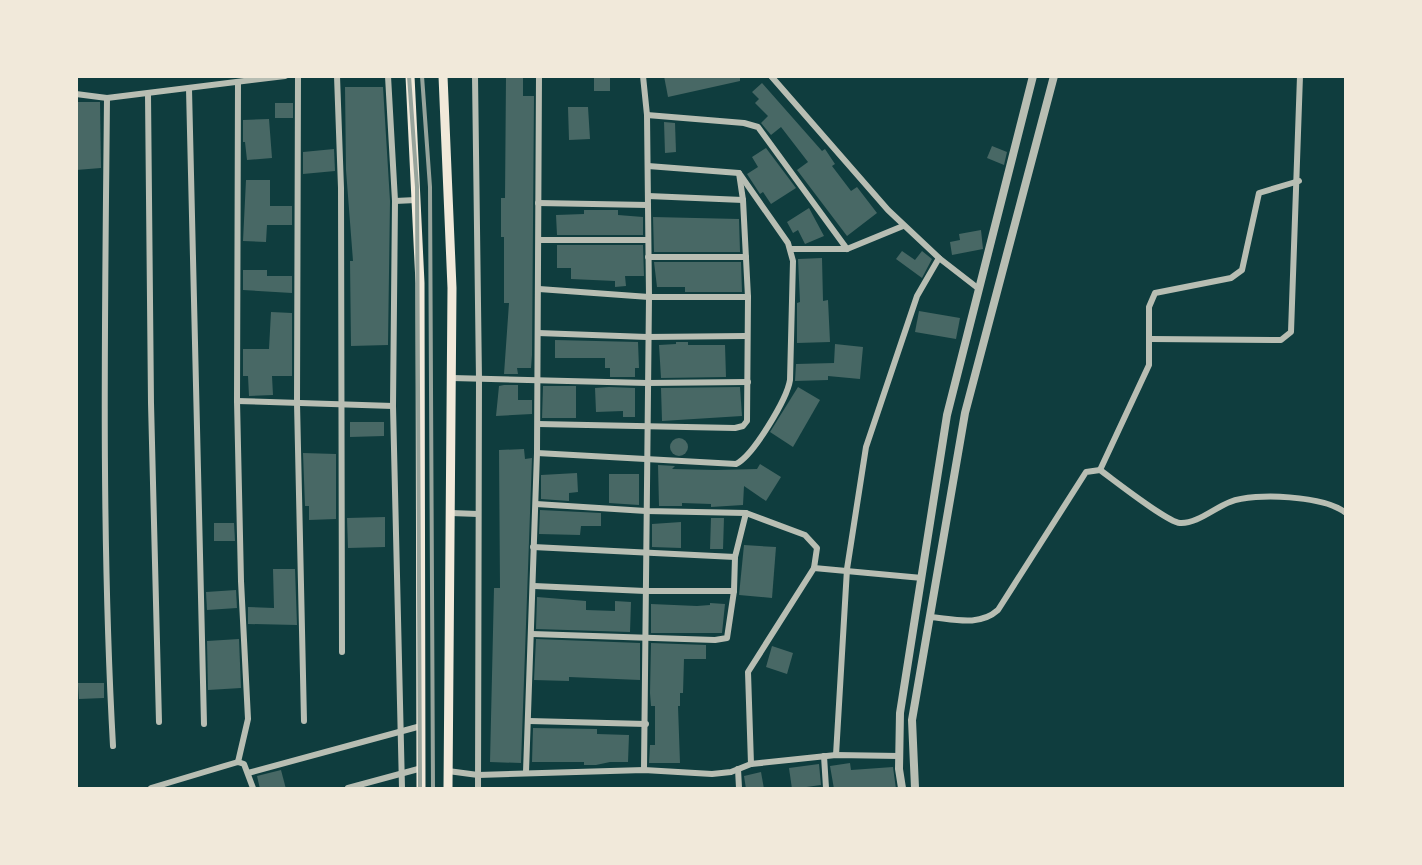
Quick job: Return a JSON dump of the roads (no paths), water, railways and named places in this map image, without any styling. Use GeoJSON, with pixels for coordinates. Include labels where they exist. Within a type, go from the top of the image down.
{"type":"FeatureCollection","features":[{"type":"Feature","properties":{"kind":"main road"},"geometry":{"type":"LineString","coordinates":[[410,76],[420,283],[422,789]]}},
{"type":"Feature","properties":{"kind":"main road"},"geometry":{"type":"LineString","coordinates":[[443,76],[452,288],[448,789]]}},
{"type":"Feature","properties":{"kind":"street"},"geometry":{"type":"LineString","coordinates":[[76,94],[107,98],[148,95],[285,76]]}},
{"type":"Feature","properties":{"kind":"street"},"geometry":{"type":"LineString","coordinates":[[298,76],[297,403],[304,721]]}},
{"type":"Feature","properties":{"kind":"street"},"geometry":{"type":"LineString","coordinates":[[337,76],[342,188],[342,652]]}},
{"type":"Feature","properties":{"kind":"street"},"geometry":{"type":"LineString","coordinates":[[388,76],[395,201],[393,406],[402,789]]}},
{"type":"Feature","properties":{"kind":"street"},"geometry":{"type":"LineString","coordinates":[[475,76],[478,789]]}},
{"type":"Feature","properties":{"kind":"street"},"geometry":{"type":"LineString","coordinates":[[526,772],[538,424],[539,76]]}},
{"type":"Feature","properties":{"kind":"street"},"geometry":{"type":"LineString","coordinates":[[643,76],[647,115],[649,297],[645,425],[646,724],[644,770]]}},
{"type":"Feature","properties":{"kind":"street"},"geometry":{"type":"LineString","coordinates":[[771,76],[903,226],[979,290]]}},
{"type":"Feature","properties":{"kind":"street"},"geometry":{"type":"LineString","coordinates":[[902,789],[899,756],[900,713],[947,415],[1033,76]]}},
{"type":"Feature","properties":{"kind":"street"},"geometry":{"type":"LineString","coordinates":[[915,789],[912,720],[964,413],[1054,76]]}},
{"type":"Feature","properties":{"kind":"street"},"geometry":{"type":"LineString","coordinates":[[1151,339],[1281,340],[1287,337],[1293,323],[1299,181],[1300,76]]}},
{"type":"Feature","properties":{"kind":"street"},"geometry":{"type":"LineString","coordinates":[[238,83],[237,401],[241,581],[248,719],[238,762]]}},
{"type":"Feature","properties":{"kind":"street"},"geometry":{"type":"LineString","coordinates":[[189,89],[204,724]]}},
{"type":"Feature","properties":{"kind":"street"},"geometry":{"type":"LineString","coordinates":[[148,95],[159,722]]}},
{"type":"Feature","properties":{"kind":"street"},"geometry":{"type":"LineString","coordinates":[[107,98],[104,462],[108,650],[113,746]]}},
{"type":"Feature","properties":{"kind":"street"},"geometry":{"type":"LineString","coordinates":[[647,115],[744,123],[758,127],[847,249]]}},
{"type":"Feature","properties":{"kind":"street"},"geometry":{"type":"LineString","coordinates":[[648,166],[739,173]]}},
{"type":"Feature","properties":{"kind":"street"},"geometry":{"type":"LineString","coordinates":[[538,424],[723,428],[743,426],[747,421],[748,297],[743,200],[739,173]]}},
{"type":"Feature","properties":{"kind":"street"},"geometry":{"type":"LineString","coordinates":[[537,453],[736,464],[764,432],[786,395],[789,380],[791,249],[739,173]]}},
{"type":"Feature","properties":{"kind":"street"},"geometry":{"type":"LineString","coordinates":[[1100,470],[1146,372],[1151,339],[1149,307],[1155,293],[1232,278],[1237,275],[1242,270],[1259,193],[1299,181]]}},
{"type":"Feature","properties":{"kind":"street"},"geometry":{"type":"LineString","coordinates":[[648,196],[743,200]]}},
{"type":"Feature","properties":{"kind":"street"},"geometry":{"type":"LineString","coordinates":[[395,201],[416,200]]}},
{"type":"Feature","properties":{"kind":"street"},"geometry":{"type":"LineString","coordinates":[[538,203],[648,205]]}},
{"type":"Feature","properties":{"kind":"street"},"geometry":{"type":"LineString","coordinates":[[791,249],[847,249],[903,226]]}},
{"type":"Feature","properties":{"kind":"street"},"geometry":{"type":"LineString","coordinates":[[539,240],[648,240]]}},
{"type":"Feature","properties":{"kind":"street"},"geometry":{"type":"LineString","coordinates":[[648,257],[746,256]]}},
{"type":"Feature","properties":{"kind":"street"},"geometry":{"type":"LineString","coordinates":[[836,755],[847,569],[861,471],[871,424],[917,296],[939,258]]}},
{"type":"Feature","properties":{"kind":"street"},"geometry":{"type":"LineString","coordinates":[[539,289],[649,297],[748,297]]}},
{"type":"Feature","properties":{"kind":"street"},"geometry":{"type":"LineString","coordinates":[[538,333],[647,337],[746,336]]}},
{"type":"Feature","properties":{"kind":"street"},"geometry":{"type":"LineString","coordinates":[[452,378],[647,383],[748,382]]}},
{"type":"Feature","properties":{"kind":"street"},"geometry":{"type":"LineString","coordinates":[[237,401],[393,406]]}},
{"type":"Feature","properties":{"kind":"street"},"geometry":{"type":"LineString","coordinates":[[930,617],[980,621],[989,618],[998,610],[1086,472],[1100,470],[1174,522],[1190,522],[1229,502],[1250,497],[1331,504],[1346,513]]}},
{"type":"Feature","properties":{"kind":"street"},"geometry":{"type":"LineString","coordinates":[[536,504],[646,512],[746,513],[810,538],[817,548],[814,568],[748,672],[751,764]]}},
{"type":"Feature","properties":{"kind":"street"},"geometry":{"type":"LineString","coordinates":[[451,513],[478,514]]}},
{"type":"Feature","properties":{"kind":"street"},"geometry":{"type":"LineString","coordinates":[[532,634],[715,640],[727,638],[734,591],[735,557],[746,513]]}},
{"type":"Feature","properties":{"kind":"street"},"geometry":{"type":"LineString","coordinates":[[533,547],[735,557]]}},
{"type":"Feature","properties":{"kind":"street"},"geometry":{"type":"LineString","coordinates":[[814,568],[847,569],[921,578]]}},
{"type":"Feature","properties":{"kind":"street"},"geometry":{"type":"LineString","coordinates":[[534,586],[645,591],[734,591]]}},
{"type":"Feature","properties":{"kind":"street"},"geometry":{"type":"LineString","coordinates":[[529,721],[646,724]]}},
{"type":"Feature","properties":{"kind":"street"},"geometry":{"type":"LineString","coordinates":[[248,773],[421,726]]}},
{"type":"Feature","properties":{"kind":"street"},"geometry":{"type":"LineString","coordinates":[[448,771],[478,775],[644,770],[712,774],[751,764],[824,756],[899,756]]}},
{"type":"Feature","properties":{"kind":"street"},"geometry":{"type":"LineString","coordinates":[[824,756],[826,789]]}},
{"type":"Feature","properties":{"kind":"street"},"geometry":{"type":"LineString","coordinates":[[151,789],[238,762],[244,764],[253,789]]}},
{"type":"Feature","properties":{"kind":"street"},"geometry":{"type":"LineString","coordinates":[[348,789],[422,768]]}},
{"type":"Feature","properties":{"kind":"street"},"geometry":{"type":"LineString","coordinates":[[738,769],[739,789]]}},
{"type":"Feature","properties":{"kind":"railway"},"geometry":{"type":"LineString","coordinates":[[409,76],[417,187],[420,788]]}},
{"type":"Feature","properties":{"kind":"railway"},"geometry":{"type":"LineString","coordinates":[[422,76],[430,187],[433,788]]}}]}
